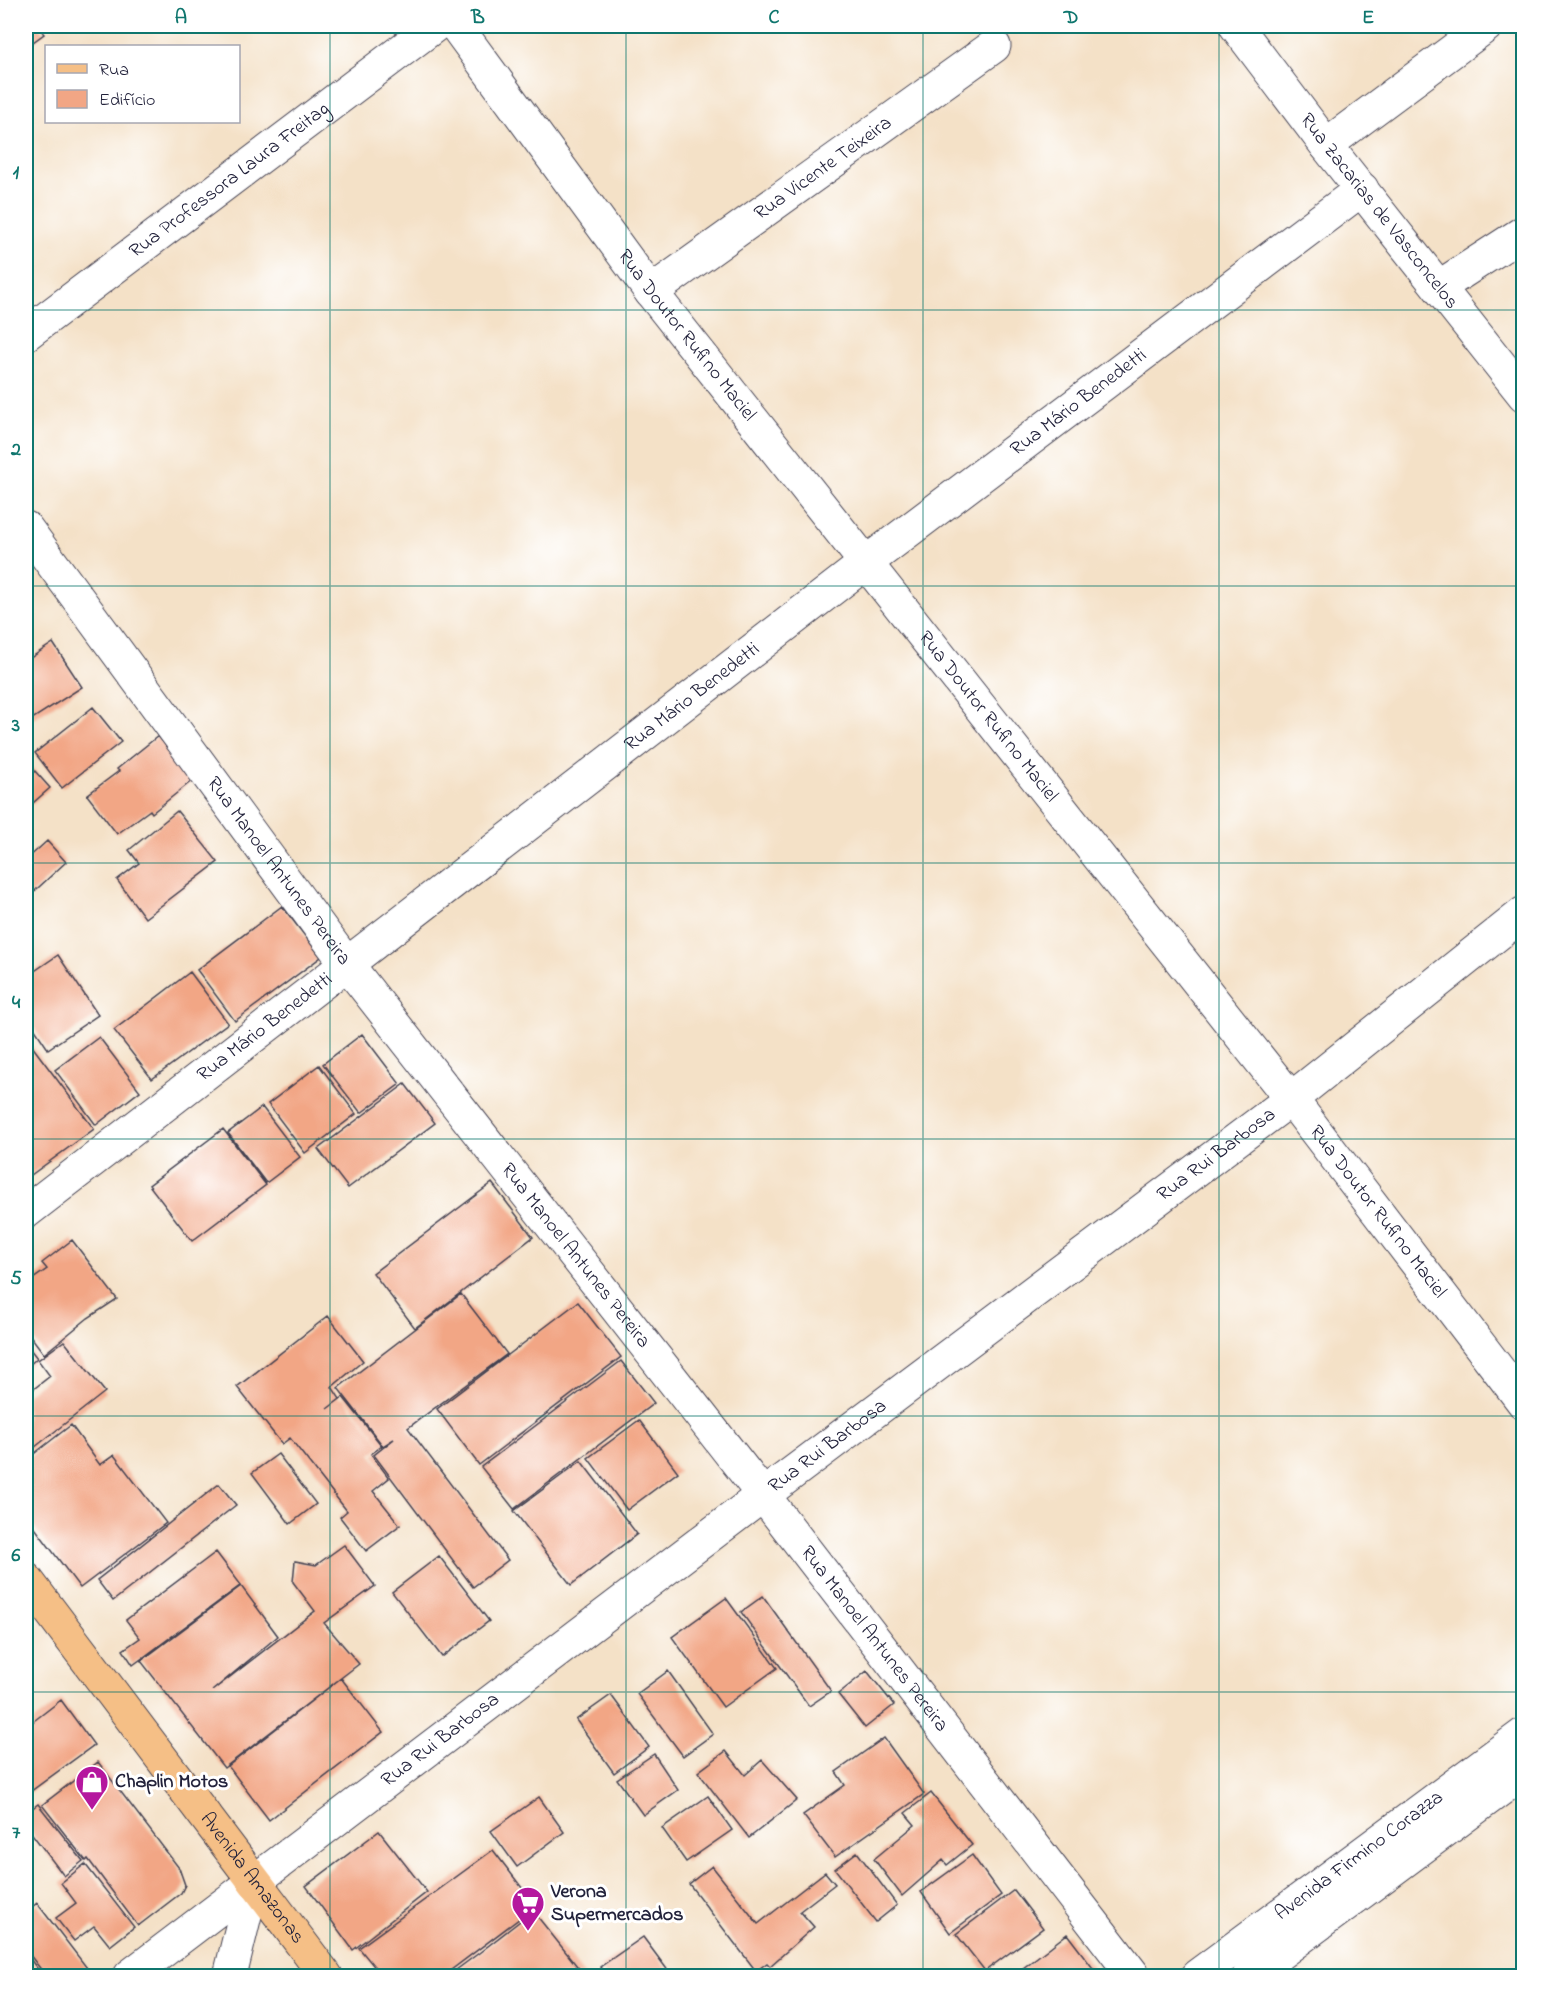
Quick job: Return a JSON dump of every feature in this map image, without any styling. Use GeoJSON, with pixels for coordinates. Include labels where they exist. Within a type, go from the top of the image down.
{"type":"FeatureCollection","features":[{"type":"Feature","properties":{"kind":"main road","name":"Avenida Amazonas"},"geometry":{"type":"LineString","coordinates":[[26,1579],[326,1977]]}},
{"type":"Feature","properties":{"kind":"street","name":"Rua Professora Laura Freitag"},"geometry":{"type":"LineString","coordinates":[[26,334],[434,26]]}},
{"type":"Feature","properties":{"kind":"street","name":"Rua Doutor Rufino Maciel"},"geometry":{"type":"LineString","coordinates":[[456,26],[651,292],[1291,1099],[1524,1403]]}},
{"type":"Feature","properties":{"kind":"street","name":"Rua Zacarias de Vasconcelos"},"geometry":{"type":"LineString","coordinates":[[1236,26],[1326,145],[1524,395]]}},
{"type":"Feature","properties":{"kind":"street"},"geometry":{"type":"LineString","coordinates":[[1326,145],[1486,26]]}},
{"type":"Feature","properties":{"kind":"street","name":"Rua Vicente Teixeira"},"geometry":{"type":"LineString","coordinates":[[651,292],[994,46]]}},
{"type":"Feature","properties":{"kind":"street","name":"Rua Mário Benedetti"},"geometry":{"type":"LineString","coordinates":[[26,1212],[867,562],[1362,189]]}},
{"type":"Feature","properties":{"kind":"street"},"geometry":{"type":"LineString","coordinates":[[1439,287],[1524,232]]}},
{"type":"Feature","properties":{"kind":"street","name":"Rua Manoel Antunes Pereira"},"geometry":{"type":"LineString","coordinates":[[26,528],[346,963],[763,1495],[1134,1977]]}},
{"type":"Feature","properties":{"kind":"street","name":"Rua Rui Barbosa"},"geometry":{"type":"LineString","coordinates":[[130,1977],[763,1495],[1291,1099],[1524,913]]}},
{"type":"Feature","properties":{"kind":"street","name":"Avenida Firmino Corazza"},"geometry":{"type":"LineString","coordinates":[[1197,1977],[1524,1734]]}},
{"type":"Feature","properties":{"kind":"street","name":"Avenida Firmino Corazza"},"geometry":{"type":"LineString","coordinates":[[1249,1977],[1524,1772]]}},
{"type":"Feature","properties":{"kind":"street"},"geometry":{"type":"LineString","coordinates":[[230,1977],[254,1882]]}},
{"type":"Feature","properties":{"kind":"building"},"geometry":{"type":"Polygon","coordinates":[[[26,26],[38,26],[44,34],[26,47],[26,26]]]}},
{"type":"Feature","properties":{"kind":"building"},"geometry":{"type":"Polygon","coordinates":[[[53,643],[82,687],[26,723],[26,661],[53,643]]]}},
{"type":"Feature","properties":{"kind":"building"},"geometry":{"type":"Polygon","coordinates":[[[93,707],[121,742],[62,788],[35,753],[93,707]]]}},
{"type":"Feature","properties":{"kind":"building"},"geometry":{"type":"Polygon","coordinates":[[[158,736],[193,780],[152,813],[150,810],[117,834],[87,795],[119,771],[117,769],[158,736]]]}},
{"type":"Feature","properties":{"kind":"building"},"geometry":{"type":"Polygon","coordinates":[[[26,761],[50,788],[26,809],[26,761]]]}},
{"type":"Feature","properties":{"kind":"building"},"geometry":{"type":"Polygon","coordinates":[[[177,811],[218,862],[145,918],[117,880],[139,863],[129,850],[177,811]]]}},
{"type":"Feature","properties":{"kind":"building"},"geometry":{"type":"Polygon","coordinates":[[[47,841],[66,862],[26,899],[26,860],[47,841]]]}},
{"type":"Feature","properties":{"kind":"building"},"geometry":{"type":"Polygon","coordinates":[[[282,906],[321,957],[235,1021],[197,970],[282,906]]]}},
{"type":"Feature","properties":{"kind":"building"},"geometry":{"type":"Polygon","coordinates":[[[58,955],[98,1015],[48,1049],[26,1016],[26,977],[58,955]]]}},
{"type":"Feature","properties":{"kind":"building"},"geometry":{"type":"Polygon","coordinates":[[[190,972],[228,1023],[152,1079],[114,1030],[190,972]]]}},
{"type":"Feature","properties":{"kind":"building"},"geometry":{"type":"Polygon","coordinates":[[[362,1034],[400,1084],[361,1113],[323,1064],[362,1034]]]}},
{"type":"Feature","properties":{"kind":"building"},"geometry":{"type":"Polygon","coordinates":[[[99,1037],[140,1091],[96,1125],[55,1070],[99,1037]]]}},
{"type":"Feature","properties":{"kind":"building"},"geometry":{"type":"Polygon","coordinates":[[[26,1038],[94,1129],[31,1175],[26,1168],[26,1038]]]}},
{"type":"Feature","properties":{"kind":"building"},"geometry":{"type":"Polygon","coordinates":[[[319,1065],[356,1114],[305,1153],[268,1104],[319,1065]]]}},
{"type":"Feature","properties":{"kind":"building"},"geometry":{"type":"Polygon","coordinates":[[[405,1084],[435,1123],[348,1188],[318,1149],[405,1084]]]}},
{"type":"Feature","properties":{"kind":"building"},"geometry":{"type":"Polygon","coordinates":[[[262,1107],[300,1157],[266,1183],[228,1133],[262,1107]]]}},
{"type":"Feature","properties":{"kind":"building"},"geometry":{"type":"Polygon","coordinates":[[[223,1129],[266,1185],[192,1241],[149,1185],[223,1129]]]}},
{"type":"Feature","properties":{"kind":"building"},"geometry":{"type":"Polygon","coordinates":[[[492,1183],[533,1237],[415,1328],[373,1273],[492,1183]]]}},
{"type":"Feature","properties":{"kind":"building"},"geometry":{"type":"Polygon","coordinates":[[[72,1240],[117,1299],[88,1318],[44,1354],[26,1330],[26,1284],[47,1269],[42,1263],[72,1240]]]}},
{"type":"Feature","properties":{"kind":"building"},"geometry":{"type":"Polygon","coordinates":[[[461,1294],[507,1354],[408,1428],[508,1560],[473,1587],[374,1455],[394,1439],[383,1446],[338,1388],[461,1294]]]}},
{"type":"Feature","properties":{"kind":"building"},"geometry":{"type":"Polygon","coordinates":[[[578,1302],[621,1357],[479,1465],[437,1409],[578,1302]]]}},
{"type":"Feature","properties":{"kind":"building"},"geometry":{"type":"Polygon","coordinates":[[[328,1316],[363,1361],[332,1387],[340,1399],[327,1409],[343,1397],[382,1446],[371,1454],[389,1478],[373,1491],[400,1525],[366,1551],[340,1517],[347,1511],[290,1438],[282,1444],[237,1387],[328,1316]]]}},
{"type":"Feature","properties":{"kind":"building"},"geometry":{"type":"Polygon","coordinates":[[[64,1341],[105,1392],[30,1451],[26,1445],[26,1395],[50,1376],[38,1360],[64,1341]]]}},
{"type":"Feature","properties":{"kind":"building"},"geometry":{"type":"Polygon","coordinates":[[[26,1344],[37,1358],[26,1368],[26,1344]]]}},
{"type":"Feature","properties":{"kind":"building"},"geometry":{"type":"Polygon","coordinates":[[[621,1361],[654,1403],[514,1509],[481,1467],[621,1361]]]}},
{"type":"Feature","properties":{"kind":"building"},"geometry":{"type":"Polygon","coordinates":[[[639,1420],[678,1472],[627,1510],[588,1458],[639,1420]]]}},
{"type":"Feature","properties":{"kind":"building"},"geometry":{"type":"Polygon","coordinates":[[[71,1425],[100,1465],[114,1455],[166,1523],[80,1588],[26,1516],[26,1460],[71,1425]]]}},
{"type":"Feature","properties":{"kind":"building"},"geometry":{"type":"Polygon","coordinates":[[[278,1454],[316,1504],[290,1524],[252,1473],[278,1454]]]}},
{"type":"Feature","properties":{"kind":"building"},"geometry":{"type":"Polygon","coordinates":[[[581,1461],[637,1534],[571,1585],[514,1511],[581,1461]]]}},
{"type":"Feature","properties":{"kind":"building"},"geometry":{"type":"Polygon","coordinates":[[[219,1484],[236,1505],[113,1601],[97,1580],[219,1484]]]}},
{"type":"Feature","properties":{"kind":"building"},"geometry":{"type":"Polygon","coordinates":[[[344,1545],[375,1586],[324,1623],[359,1664],[224,1768],[141,1661],[241,1586],[278,1636],[212,1691],[315,1611],[293,1582],[295,1561],[316,1565],[344,1545]]]}},
{"type":"Feature","properties":{"kind":"building"},"geometry":{"type":"Polygon","coordinates":[[[216,1552],[241,1585],[133,1665],[123,1650],[140,1638],[126,1620],[216,1552]]]}},
{"type":"Feature","properties":{"kind":"building"},"geometry":{"type":"Polygon","coordinates":[[[439,1556],[489,1621],[442,1657],[392,1592],[439,1556]]]}},
{"type":"Feature","properties":{"kind":"building"},"geometry":{"type":"Polygon","coordinates":[[[763,1596],[831,1691],[809,1706],[741,1612],[763,1596]]]}},
{"type":"Feature","properties":{"kind":"building"},"geometry":{"type":"Polygon","coordinates":[[[726,1598],[777,1668],[723,1707],[672,1637],[726,1598]]]}},
{"type":"Feature","properties":{"kind":"building"},"geometry":{"type":"Polygon","coordinates":[[[668,1671],[713,1734],[683,1756],[637,1694],[668,1671]]]}},
{"type":"Feature","properties":{"kind":"building"},"geometry":{"type":"Polygon","coordinates":[[[867,1671],[894,1705],[865,1728],[838,1694],[867,1671]]]}},
{"type":"Feature","properties":{"kind":"building"},"geometry":{"type":"Polygon","coordinates":[[[341,1678],[383,1732],[269,1820],[228,1766],[341,1678]]]}},
{"type":"Feature","properties":{"kind":"building"},"geometry":{"type":"Polygon","coordinates":[[[611,1695],[649,1747],[614,1773],[576,1720],[611,1695]]]}},
{"type":"Feature","properties":{"kind":"building"},"geometry":{"type":"Polygon","coordinates":[[[61,1700],[94,1745],[27,1794],[26,1727],[61,1700]]]}},
{"type":"Feature","properties":{"kind":"building"},"geometry":{"type":"Polygon","coordinates":[[[884,1738],[924,1794],[835,1857],[803,1815],[845,1785],[836,1772],[884,1738]]]}},
{"type":"Feature","properties":{"kind":"building"},"geometry":{"type":"Polygon","coordinates":[[[726,1751],[745,1775],[762,1760],[797,1800],[749,1838],[698,1772],[726,1751]]]}},
{"type":"Feature","properties":{"kind":"building"},"geometry":{"type":"Polygon","coordinates":[[[654,1754],[678,1790],[643,1815],[617,1779],[654,1754]]]}},
{"type":"Feature","properties":{"kind":"building"},"geometry":{"type":"Polygon","coordinates":[[[98,1762],[179,1868],[185,1885],[181,1893],[138,1926],[88,1859],[86,1861],[42,1805],[98,1762]]]}},
{"type":"Feature","properties":{"kind":"building"},"geometry":{"type":"Polygon","coordinates":[[[931,1793],[972,1845],[947,1865],[943,1860],[902,1896],[874,1859],[915,1825],[905,1813],[931,1793]]]}},
{"type":"Feature","properties":{"kind":"building"},"geometry":{"type":"Polygon","coordinates":[[[708,1796],[732,1830],[686,1862],[662,1828],[708,1796]]]}},
{"type":"Feature","properties":{"kind":"building"},"geometry":{"type":"Polygon","coordinates":[[[539,1797],[564,1832],[517,1867],[491,1831],[539,1797]]]}},
{"type":"Feature","properties":{"kind":"building"},"geometry":{"type":"Polygon","coordinates":[[[38,1804],[83,1861],[64,1876],[26,1826],[26,1813],[38,1804]]]}},
{"type":"Feature","properties":{"kind":"building"},"geometry":{"type":"Polygon","coordinates":[[[379,1831],[427,1892],[353,1950],[306,1886],[379,1831]]]}},
{"type":"Feature","properties":{"kind":"building"},"geometry":{"type":"Polygon","coordinates":[[[493,1850],[536,1906],[443,1976],[382,1976],[359,1948],[493,1850]]]}},
{"type":"Feature","properties":{"kind":"building"},"geometry":{"type":"Polygon","coordinates":[[[857,1852],[897,1905],[876,1922],[835,1869],[857,1852]]]}},
{"type":"Feature","properties":{"kind":"building"},"geometry":{"type":"Polygon","coordinates":[[[972,1855],[1001,1895],[950,1933],[921,1892],[972,1855]]]}},
{"type":"Feature","properties":{"kind":"building"},"geometry":{"type":"Polygon","coordinates":[[[85,1864],[134,1927],[110,1946],[94,1926],[74,1941],[56,1918],[76,1903],[61,1883],[85,1864]]]}},
{"type":"Feature","properties":{"kind":"building"},"geometry":{"type":"Polygon","coordinates":[[[712,1866],[758,1924],[825,1872],[835,1884],[800,1911],[814,1927],[770,1966],[767,1963],[756,1971],[689,1884],[712,1866]]]}},
{"type":"Feature","properties":{"kind":"building"},"geometry":{"type":"Polygon","coordinates":[[[1014,1890],[1043,1928],[985,1971],[956,1934],[1014,1890]]]}},
{"type":"Feature","properties":{"kind":"building"},"geometry":{"type":"Polygon","coordinates":[[[37,1903],[87,1968],[75,1976],[46,1976],[26,1950],[26,1912],[37,1903]]]}},
{"type":"Feature","properties":{"kind":"building","name":"Verona Supermercados"},"geometry":{"type":"Polygon","coordinates":[[[533,1911],[585,1976],[448,1976],[479,1953],[533,1911]]]}},
{"type":"Feature","properties":{"kind":"building"},"geometry":{"type":"Polygon","coordinates":[[[1067,1934],[1099,1976],[1022,1976],[1018,1972],[1067,1934]]]}},
{"type":"Feature","properties":{"kind":"building"},"geometry":{"type":"Polygon","coordinates":[[[643,1937],[672,1976],[606,1976],[600,1967],[643,1937]]]}},
{"type":"Feature","properties":{"kind":"building"},"geometry":{"type":"Polygon","coordinates":[[[26,1954],[43,1976],[26,1976],[26,1954]]]}},
{"type":"Feature","properties":{"kind":"place","name":"Chaplin Motos"},"geometry":{"type":"Point","coordinates":[92,1811]}},
{"type":"Feature","properties":{"kind":"place","name":"Verona Supermercados"},"geometry":{"type":"Point","coordinates":[528,1932]}}]}
